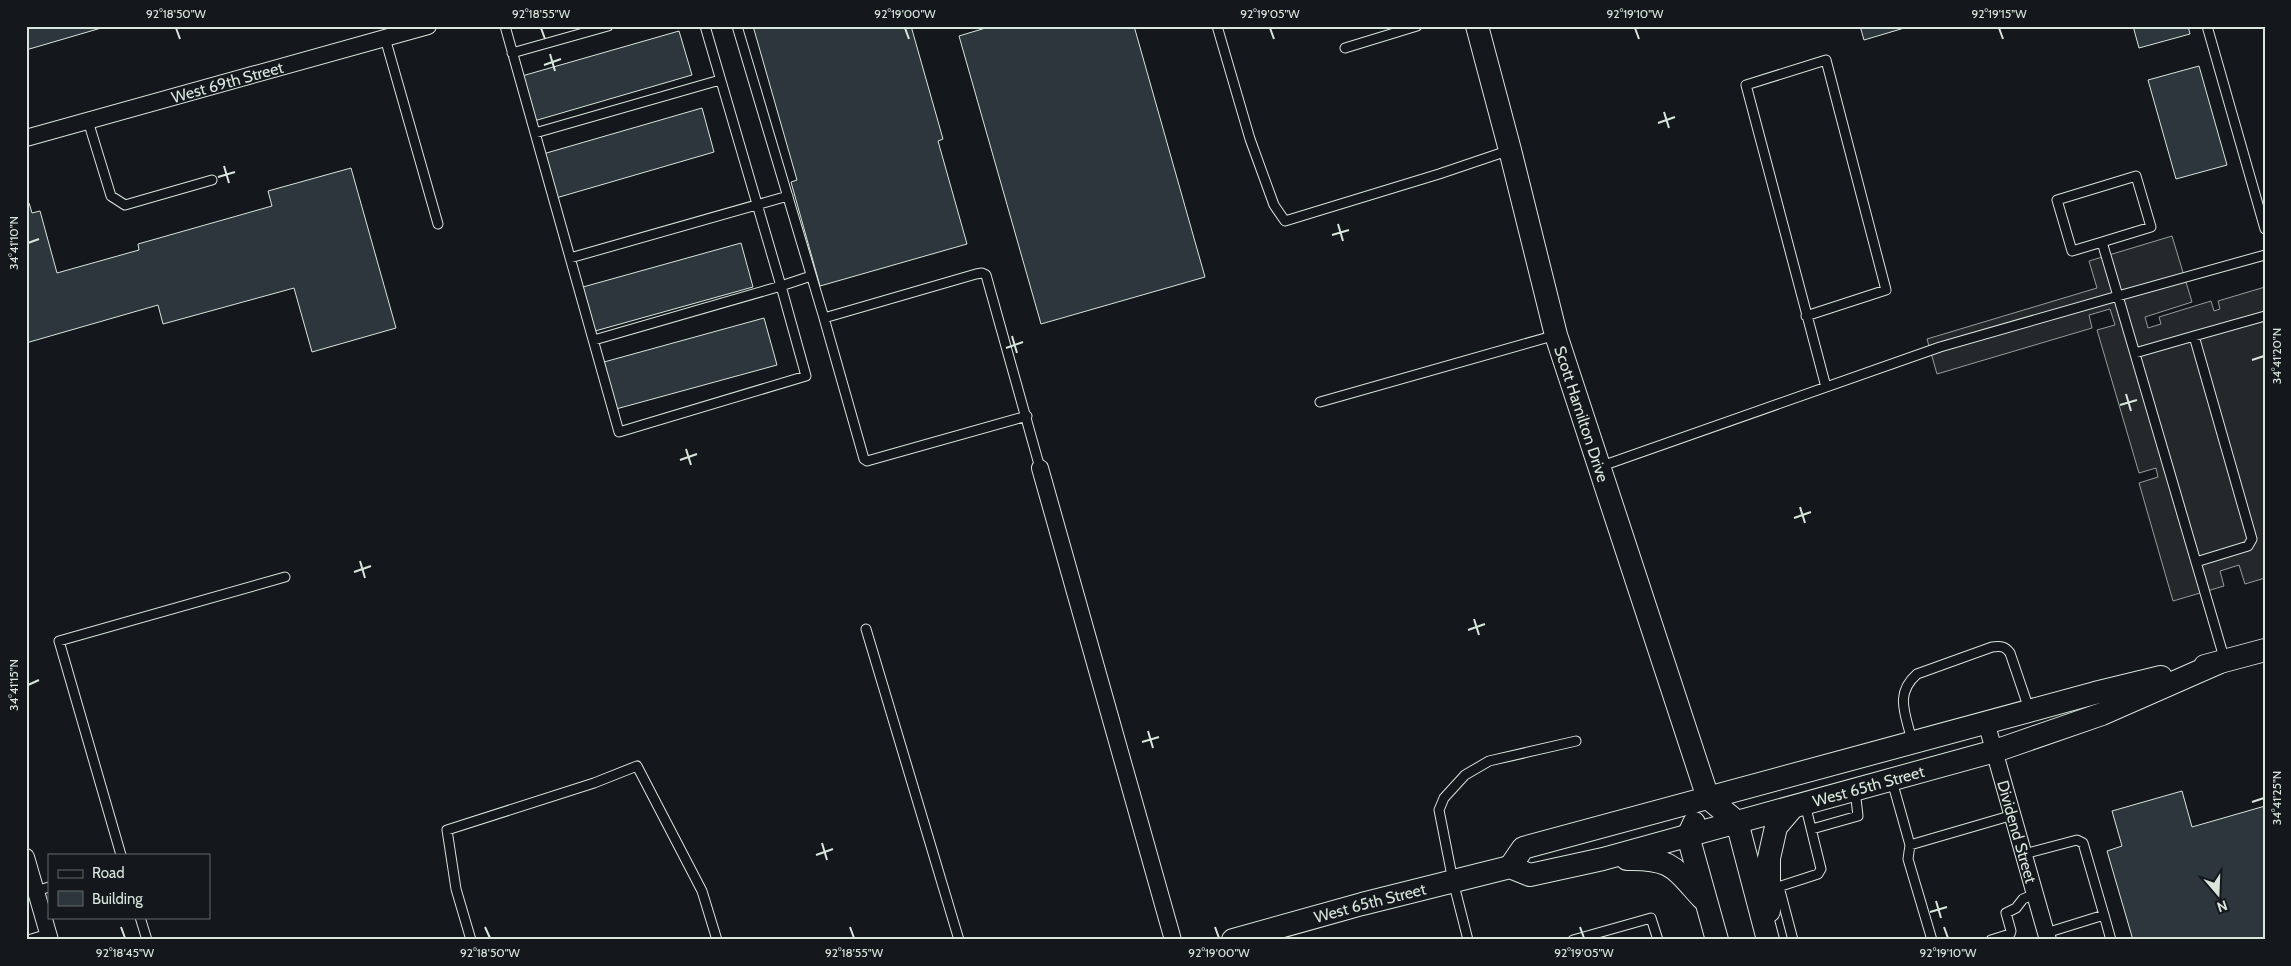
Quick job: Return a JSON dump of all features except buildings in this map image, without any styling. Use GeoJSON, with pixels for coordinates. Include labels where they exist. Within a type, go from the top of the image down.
{"type":"FeatureCollection","features":[{"type":"Feature","properties":{"kind":"main road","name":"Scott Hamilton Drive"},"geometry":{"type":"LineString","coordinates":[[1477,26],[1556,335],[1708,798]]}},
{"type":"Feature","properties":{"kind":"main road","name":"West 65th Street"},"geometry":{"type":"LineString","coordinates":[[1510,867],[1523,848],[2095,692],[2265,650]]}},
{"type":"Feature","properties":{"kind":"main road","name":"West 65th Street"},"geometry":{"type":"LineString","coordinates":[[1233,940],[1362,904],[1510,867],[1530,875],[1603,860],[1891,780],[1994,751],[2102,714],[2222,662]]}},
{"type":"Feature","properties":{"kind":"main road"},"geometry":{"type":"LineString","coordinates":[[1717,940],[1688,836],[1708,798],[1736,822],[1768,890]]}},
{"type":"Feature","properties":{"kind":"main road"},"geometry":{"type":"LineString","coordinates":[[1769,940],[1769,858],[1776,827],[1799,805]]}},
{"type":"Feature","properties":{"kind":"main road"},"geometry":{"type":"LineString","coordinates":[[1603,860],[1645,858],[1666,862],[1681,874],[1706,902]]}},
{"type":"Feature","properties":{"kind":"street","name":"West 69th Street"},"geometry":{"type":"LineString","coordinates":[[26,138],[428,26]]}},
{"type":"Feature","properties":{"kind":"street"},"geometry":{"type":"LineString","coordinates":[[1040,468],[1173,940]]}},
{"type":"Feature","properties":{"kind":"street","name":"Dividend Street"},"geometry":{"type":"LineString","coordinates":[[1986,722],[2047,936]]}},
{"type":"Feature","properties":{"kind":"street"},"geometry":{"type":"LineString","coordinates":[[26,857],[42,889],[49,937]]}},
{"type":"Feature","properties":{"kind":"lane"},"geometry":{"type":"LineString","coordinates":[[504,26],[620,432],[806,376],[705,26]]}},
{"type":"Feature","properties":{"kind":"lane"},"geometry":{"type":"LineString","coordinates":[[512,53],[608,26]]}},
{"type":"Feature","properties":{"kind":"lane"},"geometry":{"type":"LineString","coordinates":[[737,26],[864,459],[867,461],[1027,416]]}},
{"type":"Feature","properties":{"kind":"lane"},"geometry":{"type":"LineString","coordinates":[[1216,26],[1250,138],[1274,205],[1284,221],[1439,174],[1510,150]]}},
{"type":"Feature","properties":{"kind":"lane"},"geometry":{"type":"LineString","coordinates":[[1345,48],[1417,26]]}},
{"type":"Feature","properties":{"kind":"lane"},"geometry":{"type":"LineString","coordinates":[[2207,26],[2265,229]]}},
{"type":"Feature","properties":{"kind":"lane"},"geometry":{"type":"LineString","coordinates":[[385,38],[438,224]]}},
{"type":"Feature","properties":{"kind":"lane"},"geometry":{"type":"LineString","coordinates":[[1806,316],[1886,290],[1826,60],[1746,84],[1806,316],[1826,387]]}},
{"type":"Feature","properties":{"kind":"lane"},"geometry":{"type":"LineString","coordinates":[[535,132],[720,80]]}},
{"type":"Feature","properties":{"kind":"lane"},"geometry":{"type":"LineString","coordinates":[[88,121],[111,196],[117,202],[125,205],[212,180]]}},
{"type":"Feature","properties":{"kind":"lane"},"geometry":{"type":"LineString","coordinates":[[2136,176],[2151,227],[2102,242],[2072,251],[2056,200],[2136,176]]}},
{"type":"Feature","properties":{"kind":"lane"},"geometry":{"type":"LineString","coordinates":[[570,258],[788,196]]}},
{"type":"Feature","properties":{"kind":"lane"},"geometry":{"type":"LineString","coordinates":[[2102,242],[2196,562],[2222,662]]}},
{"type":"Feature","properties":{"kind":"lane"},"geometry":{"type":"LineString","coordinates":[[1599,467],[1940,347],[2265,255]]}},
{"type":"Feature","properties":{"kind":"lane"},"geometry":{"type":"LineString","coordinates":[[824,318],[982,273],[986,275],[1040,468]]}},
{"type":"Feature","properties":{"kind":"lane"},"geometry":{"type":"LineString","coordinates":[[594,340],[811,276]]}},
{"type":"Feature","properties":{"kind":"lane"},"geometry":{"type":"LineString","coordinates":[[2135,353],[2265,316]]}},
{"type":"Feature","properties":{"kind":"lane"},"geometry":{"type":"LineString","coordinates":[[1320,402],[1556,335]]}},
{"type":"Feature","properties":{"kind":"lane"},"geometry":{"type":"LineString","coordinates":[[2194,336],[2252,539],[2248,546],[2196,562]]}},
{"type":"Feature","properties":{"kind":"lane"},"geometry":{"type":"LineString","coordinates":[[121,854],[60,641],[285,577]]}},
{"type":"Feature","properties":{"kind":"lane"},"geometry":{"type":"LineString","coordinates":[[866,629],[959,940]]}},
{"type":"Feature","properties":{"kind":"lane"},"geometry":{"type":"LineString","coordinates":[[1912,742],[1904,712],[1903,692],[1907,683],[1917,674],[1992,647],[2001,646],[2007,648],[2010,653],[2030,711]]}},
{"type":"Feature","properties":{"kind":"lane"},"geometry":{"type":"LineString","coordinates":[[1468,940],[1453,881],[1439,810],[1444,798],[1465,775],[1489,761],[1576,741]]}},
{"type":"Feature","properties":{"kind":"lane"},"geometry":{"type":"LineString","coordinates":[[471,940],[456,889],[447,830],[637,766],[702,892],[717,940]]}},
{"type":"Feature","properties":{"kind":"lane"},"geometry":{"type":"LineString","coordinates":[[1891,780],[1910,845],[1908,859],[1932,940]]}},
{"type":"Feature","properties":{"kind":"lane"},"geometry":{"type":"LineString","coordinates":[[1812,829],[1858,816],[1854,790]]}},
{"type":"Feature","properties":{"kind":"lane"},"geometry":{"type":"LineString","coordinates":[[1793,940],[1768,890],[1818,874],[1821,869],[1812,829],[1799,805]]}},
{"type":"Feature","properties":{"kind":"lane"},"geometry":{"type":"LineString","coordinates":[[1910,845],[2013,816]]}},
{"type":"Feature","properties":{"kind":"lane"},"geometry":{"type":"LineString","coordinates":[[2024,854],[2077,840],[2083,843],[2111,940]]}},
{"type":"Feature","properties":{"kind":"lane"},"geometry":{"type":"LineString","coordinates":[[1991,940],[2010,934],[2011,931],[2006,913],[2008,910],[2016,908],[2022,899],[2036,894]]}},
{"type":"Feature","properties":{"kind":"lane"},"geometry":{"type":"LineString","coordinates":[[2047,936],[2104,915]]}},
{"type":"Feature","properties":{"kind":"lane"},"geometry":{"type":"LineString","coordinates":[[140,918],[147,940]]}},
{"type":"Feature","properties":{"kind":"lane"},"geometry":{"type":"LineString","coordinates":[[1573,940],[1651,918],[1658,940]]}},
{"type":"Feature","properties":{"kind":"lane"},"geometry":{"type":"LineString","coordinates":[[28,940],[49,937]]}},
{"type":"Feature","properties":{"kind":"shaded area"},"geometry":{"type":"Polygon","coordinates":[[[2172,236],[2192,302],[2145,317],[2148,328],[2161,324],[2159,317],[2211,301],[2214,311],[2220,309],[2218,301],[2265,287],[2265,578],[2245,584],[2239,565],[2220,571],[2224,586],[2173,601],[2139,483],[2158,477],[2156,468],[2139,473],[2097,330],[2115,325],[2110,309],[2089,315],[2092,328],[1937,374],[1927,339],[2097,288],[2089,261],[2172,236]]]}}]}
